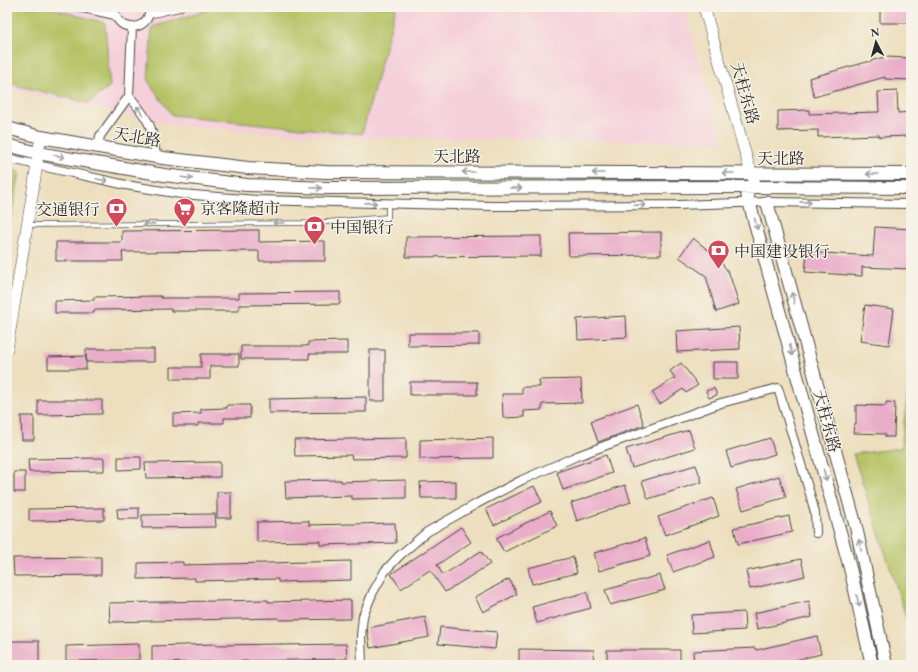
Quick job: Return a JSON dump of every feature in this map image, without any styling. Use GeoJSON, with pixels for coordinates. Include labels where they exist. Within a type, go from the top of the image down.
{"type":"FeatureCollection","features":[{"type":"Feature","properties":{"kind":"main road","name":"天北路"},"geometry":{"type":"LineString","coordinates":[[7,128],[41,137],[156,157],[248,168],[326,172],[911,174]]}},
{"type":"Feature","properties":{"kind":"main road","name":"天北路"},"geometry":{"type":"LineString","coordinates":[[7,145],[38,153],[164,175],[246,185],[328,188],[911,188]]}},
{"type":"Feature","properties":{"kind":"main road","name":"天柱东路"},"geometry":{"type":"LineString","coordinates":[[751,187],[750,202],[850,568],[872,665]]}},
{"type":"Feature","properties":{"kind":"main road","name":"天柱东路"},"geometry":{"type":"LineString","coordinates":[[767,202],[856,527],[886,665]]}},
{"type":"Feature","properties":{"kind":"street"},"geometry":{"type":"LineString","coordinates":[[79,7],[115,11],[117,19],[123,25],[132,28],[143,24],[147,19],[149,11],[179,7]]}},
{"type":"Feature","properties":{"kind":"street","name":"天柱东路"},"geometry":{"type":"LineString","coordinates":[[704,7],[752,174],[751,187]]}},
{"type":"Feature","properties":{"kind":"street"},"geometry":{"type":"LineString","coordinates":[[98,147],[100,136],[129,96],[132,28]]}},
{"type":"Feature","properties":{"kind":"street"},"geometry":{"type":"LineString","coordinates":[[129,96],[149,123],[155,146],[156,157]]}},
{"type":"Feature","properties":{"kind":"street"},"geometry":{"type":"LineString","coordinates":[[7,349],[41,137]]}},
{"type":"Feature","properties":{"kind":"street"},"geometry":{"type":"LineString","coordinates":[[7,158],[126,185],[181,194],[258,200],[494,206],[678,205],[750,202],[911,204]]}},
{"type":"Feature","properties":{"kind":"street"},"geometry":{"type":"LineString","coordinates":[[751,187],[767,202]]}},
{"type":"Feature","properties":{"kind":"street"},"geometry":{"type":"LineString","coordinates":[[362,665],[361,636],[363,616],[373,592],[385,571],[399,556],[427,532],[478,503],[529,477],[577,456],[721,403],[778,388],[815,513],[816,533]]}},
{"type":"Feature","properties":{"kind":"lane"},"geometry":{"type":"LineString","coordinates":[[27,225],[313,223],[388,218],[388,204]]}},
{"type":"Feature","properties":{"kind":"shaded area"},"geometry":{"type":"Polygon","coordinates":[[[7,7],[684,7],[723,142],[348,137],[173,125],[7,88],[7,7]]]}},
{"type":"Feature","properties":{"kind":"green space"},"geometry":{"type":"Polygon","coordinates":[[[7,7],[47,7],[105,23],[110,86],[89,103],[7,83],[7,7]]]}},
{"type":"Feature","properties":{"kind":"green space"},"geometry":{"type":"Polygon","coordinates":[[[213,7],[396,7],[362,134],[172,115],[148,81],[152,27],[202,12],[213,7]]]}},
{"type":"Feature","properties":{"kind":"green space"},"geometry":{"type":"Polygon","coordinates":[[[7,169],[20,172],[7,238],[7,169]]]}},
{"type":"Feature","properties":{"kind":"green space"},"geometry":{"type":"Polygon","coordinates":[[[908,388],[911,388],[911,634],[853,454],[901,448],[908,388]]]}},
{"type":"Feature","properties":{"kind":"building"},"geometry":{"type":"Polygon","coordinates":[[[880,7],[911,7],[911,23],[880,23],[880,7]]]}},
{"type":"Feature","properties":{"kind":"building"},"geometry":{"type":"Polygon","coordinates":[[[885,57],[911,58],[911,80],[885,79],[885,77],[814,97],[809,78],[885,57]]]}},
{"type":"Feature","properties":{"kind":"building"},"geometry":{"type":"Polygon","coordinates":[[[897,91],[898,113],[911,112],[911,136],[879,137],[879,135],[818,137],[818,130],[778,131],[778,111],[809,110],[809,114],[879,112],[878,92],[897,91]]]}},
{"type":"Feature","properties":{"kind":"building"},"geometry":{"type":"Polygon","coordinates":[[[875,227],[911,229],[911,269],[862,267],[862,276],[805,272],[807,252],[873,256],[875,227]]]}},
{"type":"Feature","properties":{"kind":"building"},"geometry":{"type":"Polygon","coordinates":[[[259,230],[259,242],[325,241],[325,261],[259,261],[259,251],[122,252],[123,261],[56,261],[56,242],[122,242],[122,231],[259,230]]]}},
{"type":"Feature","properties":{"kind":"building"},"geometry":{"type":"Polygon","coordinates":[[[661,232],[661,255],[569,256],[568,233],[661,232]]]}},
{"type":"Feature","properties":{"kind":"building"},"geometry":{"type":"Polygon","coordinates":[[[541,236],[541,256],[406,257],[406,237],[541,236]]]}},
{"type":"Feature","properties":{"kind":"building"},"geometry":{"type":"Polygon","coordinates":[[[693,238],[718,258],[729,273],[739,304],[716,312],[706,276],[679,257],[693,238]]]}},
{"type":"Feature","properties":{"kind":"building"},"geometry":{"type":"Polygon","coordinates":[[[340,292],[340,304],[239,305],[239,311],[171,311],[171,309],[94,310],[94,313],[55,313],[55,301],[94,300],[94,297],[161,296],[161,298],[239,298],[239,293],[340,292]]]}},
{"type":"Feature","properties":{"kind":"building"},"geometry":{"type":"Polygon","coordinates":[[[865,305],[894,309],[889,345],[860,341],[865,305]]]}},
{"type":"Feature","properties":{"kind":"building"},"geometry":{"type":"Polygon","coordinates":[[[626,316],[627,337],[578,340],[577,319],[626,316]]]}},
{"type":"Feature","properties":{"kind":"building"},"geometry":{"type":"Polygon","coordinates":[[[739,327],[740,349],[677,352],[676,331],[739,327]]]}},
{"type":"Feature","properties":{"kind":"building"},"geometry":{"type":"Polygon","coordinates":[[[408,333],[479,333],[479,345],[408,346],[408,333]]]}},
{"type":"Feature","properties":{"kind":"building"},"geometry":{"type":"Polygon","coordinates":[[[347,341],[347,354],[309,354],[309,359],[241,359],[241,346],[308,346],[308,342],[347,341]]]}},
{"type":"Feature","properties":{"kind":"building"},"geometry":{"type":"Polygon","coordinates":[[[86,349],[154,349],[154,362],[86,362],[86,349]]]}},
{"type":"Feature","properties":{"kind":"building"},"geometry":{"type":"Polygon","coordinates":[[[370,350],[385,350],[385,401],[370,401],[370,350]]]}},
{"type":"Feature","properties":{"kind":"building"},"geometry":{"type":"Polygon","coordinates":[[[201,354],[239,354],[239,366],[210,366],[210,379],[171,379],[171,367],[201,367],[201,354]]]}},
{"type":"Feature","properties":{"kind":"building"},"geometry":{"type":"Polygon","coordinates":[[[86,356],[86,369],[48,369],[48,357],[86,356]]]}},
{"type":"Feature","properties":{"kind":"building"},"geometry":{"type":"Polygon","coordinates":[[[713,362],[738,362],[738,379],[713,379],[713,362]]]}},
{"type":"Feature","properties":{"kind":"building"},"geometry":{"type":"Polygon","coordinates":[[[681,363],[698,385],[686,393],[683,389],[660,404],[652,392],[675,378],[670,371],[681,363]]]}},
{"type":"Feature","properties":{"kind":"building"},"geometry":{"type":"Polygon","coordinates":[[[581,379],[582,403],[542,404],[542,410],[524,411],[524,417],[503,418],[502,394],[522,394],[522,387],[540,387],[539,380],[581,379]]]}},
{"type":"Feature","properties":{"kind":"building"},"geometry":{"type":"Polygon","coordinates":[[[410,382],[477,382],[477,395],[410,395],[410,382]]]}},
{"type":"Feature","properties":{"kind":"building"},"geometry":{"type":"Polygon","coordinates":[[[714,388],[717,395],[709,398],[706,391],[714,388]]]}},
{"type":"Feature","properties":{"kind":"building"},"geometry":{"type":"Polygon","coordinates":[[[366,397],[366,412],[269,413],[269,399],[366,397]]]}},
{"type":"Feature","properties":{"kind":"building"},"geometry":{"type":"Polygon","coordinates":[[[38,400],[102,400],[102,414],[38,415],[38,400]]]}},
{"type":"Feature","properties":{"kind":"building"},"geometry":{"type":"Polygon","coordinates":[[[886,402],[895,403],[894,437],[885,437],[885,434],[853,433],[854,424],[856,424],[856,405],[886,406],[886,402]]]}},
{"type":"Feature","properties":{"kind":"building"},"geometry":{"type":"Polygon","coordinates":[[[637,404],[644,425],[598,442],[591,421],[637,404]]]}},
{"type":"Feature","properties":{"kind":"building"},"geometry":{"type":"Polygon","coordinates":[[[227,405],[250,405],[250,418],[224,418],[224,423],[198,423],[198,426],[173,426],[173,414],[201,413],[201,409],[227,408],[227,405]]]}},
{"type":"Feature","properties":{"kind":"building"},"geometry":{"type":"Polygon","coordinates":[[[21,416],[34,416],[34,440],[22,440],[21,416]]]}},
{"type":"Feature","properties":{"kind":"building"},"geometry":{"type":"Polygon","coordinates":[[[689,430],[695,448],[632,468],[626,449],[689,430]]]}},
{"type":"Feature","properties":{"kind":"building"},"geometry":{"type":"Polygon","coordinates":[[[406,438],[406,458],[352,459],[351,455],[295,456],[294,440],[406,438]]]}},
{"type":"Feature","properties":{"kind":"building"},"geometry":{"type":"Polygon","coordinates":[[[493,438],[493,458],[420,459],[420,440],[493,438]]]}},
{"type":"Feature","properties":{"kind":"building"},"geometry":{"type":"Polygon","coordinates":[[[770,438],[775,454],[731,468],[726,451],[770,438]]]}},
{"type":"Feature","properties":{"kind":"building"},"geometry":{"type":"Polygon","coordinates":[[[606,455],[612,473],[563,490],[557,472],[606,455]]]}},
{"type":"Feature","properties":{"kind":"building"},"geometry":{"type":"Polygon","coordinates":[[[118,457],[141,457],[141,469],[118,470],[118,457]]]}},
{"type":"Feature","properties":{"kind":"building"},"geometry":{"type":"Polygon","coordinates":[[[104,458],[104,471],[29,472],[28,459],[104,458]]]}},
{"type":"Feature","properties":{"kind":"building"},"geometry":{"type":"Polygon","coordinates":[[[220,462],[220,477],[146,478],[145,463],[220,462]]]}},
{"type":"Feature","properties":{"kind":"building"},"geometry":{"type":"Polygon","coordinates":[[[696,465],[702,482],[648,499],[642,481],[696,465]]]}},
{"type":"Feature","properties":{"kind":"building"},"geometry":{"type":"Polygon","coordinates":[[[14,472],[25,472],[25,492],[14,492],[14,472]]]}},
{"type":"Feature","properties":{"kind":"building"},"geometry":{"type":"Polygon","coordinates":[[[779,476],[786,497],[743,510],[736,489],[779,476]]]}},
{"type":"Feature","properties":{"kind":"building"},"geometry":{"type":"Polygon","coordinates":[[[341,480],[341,482],[406,480],[406,498],[352,499],[352,496],[286,498],[285,481],[341,480]]]}},
{"type":"Feature","properties":{"kind":"building"},"geometry":{"type":"Polygon","coordinates":[[[456,481],[456,498],[421,498],[420,482],[456,481]]]}},
{"type":"Feature","properties":{"kind":"building"},"geometry":{"type":"Polygon","coordinates":[[[625,485],[631,502],[577,521],[571,503],[625,485]]]}},
{"type":"Feature","properties":{"kind":"building"},"geometry":{"type":"Polygon","coordinates":[[[534,486],[542,502],[494,525],[486,509],[534,486]]]}},
{"type":"Feature","properties":{"kind":"building"},"geometry":{"type":"Polygon","coordinates":[[[217,492],[231,492],[231,518],[217,518],[217,492]]]}},
{"type":"Feature","properties":{"kind":"building"},"geometry":{"type":"Polygon","coordinates":[[[713,498],[719,516],[665,535],[658,517],[713,498]]]}},
{"type":"Feature","properties":{"kind":"building"},"geometry":{"type":"Polygon","coordinates":[[[104,508],[104,520],[29,521],[29,509],[104,508]]]}},
{"type":"Feature","properties":{"kind":"building"},"geometry":{"type":"Polygon","coordinates":[[[139,508],[139,519],[118,519],[117,509],[139,508]]]}},
{"type":"Feature","properties":{"kind":"building"},"geometry":{"type":"Polygon","coordinates":[[[550,511],[557,526],[504,552],[496,538],[550,511]]]}},
{"type":"Feature","properties":{"kind":"building"},"geometry":{"type":"Polygon","coordinates":[[[215,514],[216,527],[142,528],[142,515],[215,514]]]}},
{"type":"Feature","properties":{"kind":"building"},"geometry":{"type":"Polygon","coordinates":[[[789,516],[792,532],[738,544],[734,528],[789,516]]]}},
{"type":"Feature","properties":{"kind":"building"},"geometry":{"type":"Polygon","coordinates":[[[309,521],[309,525],[395,523],[396,543],[320,545],[320,541],[257,542],[257,522],[309,521]]]}},
{"type":"Feature","properties":{"kind":"building"},"geometry":{"type":"Polygon","coordinates":[[[461,527],[471,542],[437,565],[443,575],[481,551],[490,564],[445,592],[430,570],[401,589],[391,574],[461,527]]]}},
{"type":"Feature","properties":{"kind":"building"},"geometry":{"type":"Polygon","coordinates":[[[645,538],[650,556],[599,571],[594,553],[645,538]]]}},
{"type":"Feature","properties":{"kind":"building"},"geometry":{"type":"Polygon","coordinates":[[[710,540],[715,557],[673,572],[667,555],[710,540]]]}},
{"type":"Feature","properties":{"kind":"building"},"geometry":{"type":"Polygon","coordinates":[[[101,557],[101,575],[14,576],[13,558],[101,557]]]}},
{"type":"Feature","properties":{"kind":"building"},"geometry":{"type":"Polygon","coordinates":[[[573,557],[577,573],[532,584],[528,568],[573,557]]]}},
{"type":"Feature","properties":{"kind":"building"},"geometry":{"type":"Polygon","coordinates":[[[801,559],[805,576],[750,589],[746,571],[801,559]]]}},
{"type":"Feature","properties":{"kind":"building"},"geometry":{"type":"Polygon","coordinates":[[[351,561],[351,580],[278,582],[278,579],[195,581],[195,578],[138,579],[138,563],[183,562],[183,565],[351,561]]]}},
{"type":"Feature","properties":{"kind":"building"},"geometry":{"type":"Polygon","coordinates":[[[660,575],[665,590],[610,605],[605,590],[660,575]]]}},
{"type":"Feature","properties":{"kind":"building"},"geometry":{"type":"Polygon","coordinates":[[[509,579],[517,594],[483,612],[475,597],[509,579]]]}},
{"type":"Feature","properties":{"kind":"building"},"geometry":{"type":"Polygon","coordinates":[[[587,592],[591,608],[537,623],[532,607],[587,592]]]}},
{"type":"Feature","properties":{"kind":"building"},"geometry":{"type":"Polygon","coordinates":[[[268,600],[268,602],[351,600],[351,619],[279,620],[279,618],[110,622],[109,603],[268,600]]]}},
{"type":"Feature","properties":{"kind":"building"},"geometry":{"type":"Polygon","coordinates":[[[809,601],[812,617],[757,629],[754,613],[809,601]]]}},
{"type":"Feature","properties":{"kind":"building"},"geometry":{"type":"Polygon","coordinates":[[[744,612],[745,630],[692,633],[691,615],[744,612]]]}},
{"type":"Feature","properties":{"kind":"building"},"geometry":{"type":"Polygon","coordinates":[[[425,617],[429,637],[370,648],[367,628],[425,617]]]}},
{"type":"Feature","properties":{"kind":"building"},"geometry":{"type":"Polygon","coordinates":[[[440,627],[497,632],[495,649],[438,644],[440,627]]]}},
{"type":"Feature","properties":{"kind":"building"},"geometry":{"type":"Polygon","coordinates":[[[817,636],[821,654],[774,665],[694,665],[693,651],[755,648],[756,650],[817,636]]]}},
{"type":"Feature","properties":{"kind":"building"},"geometry":{"type":"Polygon","coordinates":[[[7,641],[39,641],[39,664],[7,664],[7,641]]]}},
{"type":"Feature","properties":{"kind":"building"},"geometry":{"type":"Polygon","coordinates":[[[139,644],[139,660],[66,661],[66,646],[139,644]]]}},
{"type":"Feature","properties":{"kind":"building"},"geometry":{"type":"Polygon","coordinates":[[[217,644],[346,644],[347,659],[152,663],[152,646],[217,644]]]}},
{"type":"Feature","properties":{"kind":"building"},"geometry":{"type":"Polygon","coordinates":[[[519,649],[594,650],[593,665],[519,665],[519,649]]]}},
{"type":"Feature","properties":{"kind":"building"},"geometry":{"type":"Polygon","coordinates":[[[607,650],[680,650],[680,665],[607,665],[607,650]]]}},
{"type":"Feature","properties":{"kind":"place","name":"交通银行"},"geometry":{"type":"Point","coordinates":[116,228]}},
{"type":"Feature","properties":{"kind":"place","name":"京客隆超市"},"geometry":{"type":"Point","coordinates":[184,228]}},
{"type":"Feature","properties":{"kind":"place","name":"中国银行"},"geometry":{"type":"Point","coordinates":[315,246]}},
{"type":"Feature","properties":{"kind":"place","name":"中国建设银行"},"geometry":{"type":"Point","coordinates":[718,270]}}]}
